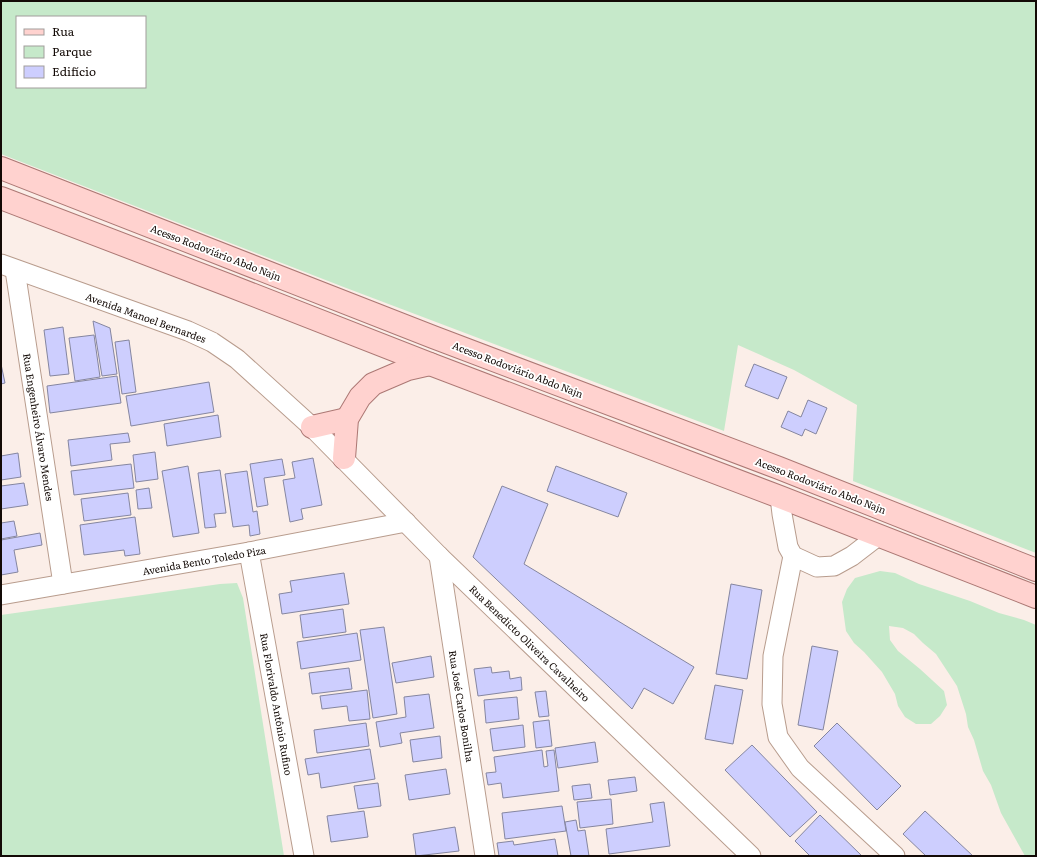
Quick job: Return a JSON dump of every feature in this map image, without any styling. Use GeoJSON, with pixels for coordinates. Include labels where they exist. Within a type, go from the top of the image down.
{"type":"FeatureCollection","features":[{"type":"Feature","properties":{"kind":"main road","name":"Acesso Rodoviário Abdo Najn"},"geometry":{"type":"LineString","coordinates":[[1,168],[433,337],[779,468],[1036,570]]}},
{"type":"Feature","properties":{"kind":"main road"},"geometry":{"type":"LineString","coordinates":[[1,198],[430,364],[780,497],[1036,597]]}},
{"type":"Feature","properties":{"kind":"main road"},"geometry":{"type":"LineString","coordinates":[[344,458],[347,419],[360,397],[373,384],[408,369],[430,364]]}},
{"type":"Feature","properties":{"kind":"main road"},"geometry":{"type":"LineString","coordinates":[[312,427],[347,419]]}},
{"type":"Feature","properties":{"kind":"street","name":"Avenida Manoel Bernardes"},"geometry":{"type":"LineString","coordinates":[[8,267],[188,331],[212,342],[237,359],[312,427]]}},
{"type":"Feature","properties":{"kind":"street","name":"Rua Engenheiro Álvaro Mendes"},"geometry":{"type":"LineString","coordinates":[[8,267],[63,584]]}},
{"type":"Feature","properties":{"kind":"street","name":"Rua Benedicto Oliveira Cavalheiro"},"geometry":{"type":"LineString","coordinates":[[312,427],[439,556],[751,856]]}},
{"type":"Feature","properties":{"kind":"street"},"geometry":{"type":"LineString","coordinates":[[780,497],[788,547],[793,556],[817,568],[834,566],[852,556],[878,536]]}},
{"type":"Feature","properties":{"kind":"street","name":"Avenida Bento Toledo Piza"},"geometry":{"type":"LineString","coordinates":[[1,595],[249,552],[406,522]]}},
{"type":"Feature","properties":{"kind":"street","name":"Rua Florivaldo Antônio Rufino"},"geometry":{"type":"LineString","coordinates":[[249,552],[304,856]]}},
{"type":"Feature","properties":{"kind":"street","name":"Rua José Carlos Bonilha"},"geometry":{"type":"LineString","coordinates":[[439,556],[485,856]]}},
{"type":"Feature","properties":{"kind":"street"},"geometry":{"type":"LineString","coordinates":[[793,556],[773,656],[772,704],[778,737],[800,768],[895,856]]}},
{"type":"Feature","properties":{"kind":"green space"},"geometry":{"type":"Polygon","coordinates":[[[1,1],[1036,1],[1036,553],[853,481],[857,405],[794,370],[738,345],[724,431],[341,286],[1,154],[1,1]]]}},
{"type":"Feature","properties":{"kind":"green space"},"geometry":{"type":"Polygon","coordinates":[[[880,571],[895,573],[919,584],[1036,625],[1036,856],[1025,856],[1001,813],[991,785],[983,771],[974,740],[968,727],[966,714],[957,686],[936,654],[914,634],[903,628],[889,626],[890,640],[898,651],[944,691],[947,705],[940,716],[931,724],[916,724],[905,717],[898,706],[895,694],[882,672],[854,643],[846,631],[842,602],[847,589],[855,578],[880,571]]]}},
{"type":"Feature","properties":{"kind":"green space"},"geometry":{"type":"Polygon","coordinates":[[[237,583],[243,598],[284,856],[1,856],[1,615],[220,584],[237,583]]]}},
{"type":"Feature","properties":{"kind":"building"},"geometry":{"type":"Polygon","coordinates":[[[93,321],[110,328],[117,374],[102,376],[93,321]]]}},
{"type":"Feature","properties":{"kind":"building"},"geometry":{"type":"Polygon","coordinates":[[[63,327],[69,374],[50,376],[44,330],[63,327]]]}},
{"type":"Feature","properties":{"kind":"building"},"geometry":{"type":"Polygon","coordinates":[[[94,335],[100,377],[75,381],[69,338],[94,335]]]}},
{"type":"Feature","properties":{"kind":"building"},"geometry":{"type":"Polygon","coordinates":[[[129,340],[136,392],[122,394],[115,342],[129,340]]]}},
{"type":"Feature","properties":{"kind":"building"},"geometry":{"type":"Polygon","coordinates":[[[1,364],[5,383],[1,384],[1,364]]]}},
{"type":"Feature","properties":{"kind":"building"},"geometry":{"type":"Polygon","coordinates":[[[754,364],[787,377],[778,399],[745,386],[754,364]]]}},
{"type":"Feature","properties":{"kind":"building"},"geometry":{"type":"Polygon","coordinates":[[[117,376],[121,403],[50,413],[47,386],[117,376]]]}},
{"type":"Feature","properties":{"kind":"building"},"geometry":{"type":"Polygon","coordinates":[[[209,382],[214,412],[131,426],[126,396],[209,382]]]}},
{"type":"Feature","properties":{"kind":"building"},"geometry":{"type":"Polygon","coordinates":[[[808,400],[827,408],[816,434],[805,429],[802,436],[781,427],[788,411],[801,417],[808,400]]]}},
{"type":"Feature","properties":{"kind":"building"},"geometry":{"type":"Polygon","coordinates":[[[218,415],[221,437],[167,446],[164,424],[218,415]]]}},
{"type":"Feature","properties":{"kind":"building"},"geometry":{"type":"Polygon","coordinates":[[[128,433],[130,442],[110,444],[112,460],[71,466],[68,440],[128,433]]]}},
{"type":"Feature","properties":{"kind":"building"},"geometry":{"type":"Polygon","coordinates":[[[155,452],[158,479],[136,482],[133,455],[155,452]]]}},
{"type":"Feature","properties":{"kind":"building"},"geometry":{"type":"Polygon","coordinates":[[[18,453],[21,477],[1,480],[1,456],[18,453]]]}},
{"type":"Feature","properties":{"kind":"building"},"geometry":{"type":"Polygon","coordinates":[[[313,458],[322,505],[301,509],[303,519],[290,522],[283,480],[295,478],[292,462],[313,458]]]}},
{"type":"Feature","properties":{"kind":"building"},"geometry":{"type":"Polygon","coordinates":[[[282,459],[285,475],[264,478],[268,505],[257,507],[250,464],[282,459]]]}},
{"type":"Feature","properties":{"kind":"building"},"geometry":{"type":"Polygon","coordinates":[[[131,464],[134,488],[74,495],[71,471],[131,464]]]}},
{"type":"Feature","properties":{"kind":"building"},"geometry":{"type":"Polygon","coordinates":[[[188,466],[199,533],[173,537],[162,471],[188,466]]]}},
{"type":"Feature","properties":{"kind":"building"},"geometry":{"type":"Polygon","coordinates":[[[556,466],[627,493],[618,517],[547,491],[556,466]]]}},
{"type":"Feature","properties":{"kind":"building"},"geometry":{"type":"Polygon","coordinates":[[[220,470],[226,513],[214,514],[216,527],[205,528],[198,473],[220,470]]]}},
{"type":"Feature","properties":{"kind":"building"},"geometry":{"type":"Polygon","coordinates":[[[247,471],[253,512],[257,511],[260,534],[250,536],[249,525],[233,527],[225,474],[247,471]]]}},
{"type":"Feature","properties":{"kind":"building"},"geometry":{"type":"Polygon","coordinates":[[[24,483],[28,505],[1,509],[1,486],[24,483]]]}},
{"type":"Feature","properties":{"kind":"building"},"geometry":{"type":"Polygon","coordinates":[[[502,486],[548,504],[524,564],[694,667],[673,704],[644,688],[632,709],[473,557],[502,486]]]}},
{"type":"Feature","properties":{"kind":"building"},"geometry":{"type":"Polygon","coordinates":[[[149,488],[152,508],[138,509],[136,490],[149,488]]]}},
{"type":"Feature","properties":{"kind":"building"},"geometry":{"type":"Polygon","coordinates":[[[128,493],[131,515],[84,521],[81,499],[128,493]]]}},
{"type":"Feature","properties":{"kind":"building"},"geometry":{"type":"Polygon","coordinates":[[[135,517],[140,554],[125,556],[124,550],[84,555],[80,525],[135,517]]]}},
{"type":"Feature","properties":{"kind":"building"},"geometry":{"type":"Polygon","coordinates":[[[14,521],[17,536],[1,539],[1,523],[14,521]]]}},
{"type":"Feature","properties":{"kind":"building"},"geometry":{"type":"Polygon","coordinates":[[[40,533],[42,545],[14,550],[18,572],[1,575],[1,540],[40,533]]]}},
{"type":"Feature","properties":{"kind":"building"},"geometry":{"type":"Polygon","coordinates":[[[344,573],[349,604],[282,614],[279,594],[292,592],[290,581],[344,573]]]}},
{"type":"Feature","properties":{"kind":"building"},"geometry":{"type":"Polygon","coordinates":[[[731,584],[762,590],[747,679],[716,674],[731,584]]]}},
{"type":"Feature","properties":{"kind":"building"},"geometry":{"type":"Polygon","coordinates":[[[343,609],[346,632],[303,638],[300,615],[343,609]]]}},
{"type":"Feature","properties":{"kind":"building"},"geometry":{"type":"Polygon","coordinates":[[[384,627],[397,714],[373,718],[360,630],[384,627]]]}},
{"type":"Feature","properties":{"kind":"building"},"geometry":{"type":"Polygon","coordinates":[[[357,633],[361,660],[301,669],[297,642],[357,633]]]}},
{"type":"Feature","properties":{"kind":"building"},"geometry":{"type":"Polygon","coordinates":[[[812,646],[838,651],[823,730],[798,725],[812,646]]]}},
{"type":"Feature","properties":{"kind":"building"},"geometry":{"type":"Polygon","coordinates":[[[431,656],[434,677],[396,683],[392,663],[431,656]]]}},
{"type":"Feature","properties":{"kind":"building"},"geometry":{"type":"Polygon","coordinates":[[[491,667],[492,673],[509,671],[510,679],[521,677],[522,690],[478,696],[474,669],[491,667]]]}},
{"type":"Feature","properties":{"kind":"building"},"geometry":{"type":"Polygon","coordinates":[[[349,668],[352,689],[312,694],[309,673],[349,668]]]}},
{"type":"Feature","properties":{"kind":"building"},"geometry":{"type":"Polygon","coordinates":[[[715,685],[743,690],[733,744],[705,739],[715,685]]]}},
{"type":"Feature","properties":{"kind":"building"},"geometry":{"type":"Polygon","coordinates":[[[367,690],[370,719],[349,721],[347,706],[322,709],[320,696],[367,690]]]}},
{"type":"Feature","properties":{"kind":"building"},"geometry":{"type":"Polygon","coordinates":[[[546,691],[549,716],[539,717],[535,692],[546,691]]]}},
{"type":"Feature","properties":{"kind":"building"},"geometry":{"type":"Polygon","coordinates":[[[429,694],[434,728],[400,733],[402,743],[380,747],[376,722],[406,717],[404,697],[429,694]]]}},
{"type":"Feature","properties":{"kind":"building"},"geometry":{"type":"Polygon","coordinates":[[[517,697],[519,719],[486,723],[484,700],[517,697]]]}},
{"type":"Feature","properties":{"kind":"building"},"geometry":{"type":"Polygon","coordinates":[[[549,720],[552,746],[536,748],[533,722],[549,720]]]}},
{"type":"Feature","properties":{"kind":"building"},"geometry":{"type":"Polygon","coordinates":[[[366,723],[369,746],[317,753],[314,730],[366,723]]]}},
{"type":"Feature","properties":{"kind":"building"},"geometry":{"type":"Polygon","coordinates":[[[837,723],[901,786],[877,810],[814,746],[837,723]]]}},
{"type":"Feature","properties":{"kind":"building"},"geometry":{"type":"Polygon","coordinates":[[[523,725],[525,747],[493,751],[490,729],[523,725]]]}},
{"type":"Feature","properties":{"kind":"building"},"geometry":{"type":"Polygon","coordinates":[[[440,736],[442,758],[413,762],[410,740],[440,736]]]}},
{"type":"Feature","properties":{"kind":"building"},"geometry":{"type":"Polygon","coordinates":[[[595,742],[598,762],[558,768],[555,748],[595,742]]]}},
{"type":"Feature","properties":{"kind":"building"},"geometry":{"type":"Polygon","coordinates":[[[752,745],[817,812],[790,837],[725,770],[752,745]]]}},
{"type":"Feature","properties":{"kind":"building"},"geometry":{"type":"Polygon","coordinates":[[[370,749],[375,779],[321,788],[319,773],[308,775],[305,759],[370,749]]]}},
{"type":"Feature","properties":{"kind":"building"},"geometry":{"type":"Polygon","coordinates":[[[542,750],[544,767],[548,766],[546,751],[554,750],[559,791],[503,798],[501,783],[488,785],[486,773],[496,772],[494,757],[542,750]]]}},
{"type":"Feature","properties":{"kind":"building"},"geometry":{"type":"Polygon","coordinates":[[[446,769],[450,794],[409,800],[405,775],[446,769]]]}},
{"type":"Feature","properties":{"kind":"building"},"geometry":{"type":"Polygon","coordinates":[[[635,777],[637,791],[610,795],[608,780],[635,777]]]}},
{"type":"Feature","properties":{"kind":"building"},"geometry":{"type":"Polygon","coordinates":[[[378,783],[381,806],[358,809],[354,786],[378,783]]]}},
{"type":"Feature","properties":{"kind":"building"},"geometry":{"type":"Polygon","coordinates":[[[590,784],[592,798],[574,800],[572,786],[590,784]]]}},
{"type":"Feature","properties":{"kind":"building"},"geometry":{"type":"Polygon","coordinates":[[[611,799],[613,824],[580,828],[577,802],[611,799]]]}},
{"type":"Feature","properties":{"kind":"building"},"geometry":{"type":"Polygon","coordinates":[[[664,802],[670,846],[609,854],[606,829],[653,822],[650,804],[664,802]]]}},
{"type":"Feature","properties":{"kind":"building"},"geometry":{"type":"Polygon","coordinates":[[[562,806],[566,831],[505,839],[502,813],[562,806]]]}},
{"type":"Feature","properties":{"kind":"building"},"geometry":{"type":"Polygon","coordinates":[[[364,811],[368,837],[331,842],[327,816],[364,811]]]}},
{"type":"Feature","properties":{"kind":"building"},"geometry":{"type":"Polygon","coordinates":[[[925,811],[973,856],[926,856],[903,834],[925,811]]]}},
{"type":"Feature","properties":{"kind":"building"},"geometry":{"type":"Polygon","coordinates":[[[820,815],[862,856],[810,856],[795,841],[820,815]]]}},
{"type":"Feature","properties":{"kind":"building"},"geometry":{"type":"Polygon","coordinates":[[[576,820],[578,831],[585,830],[589,856],[571,856],[565,822],[576,820]]]}},
{"type":"Feature","properties":{"kind":"building"},"geometry":{"type":"Polygon","coordinates":[[[455,827],[459,851],[416,856],[413,834],[455,827]]]}},
{"type":"Feature","properties":{"kind":"building"},"geometry":{"type":"Polygon","coordinates":[[[555,839],[558,856],[499,856],[497,843],[513,841],[514,845],[555,839]]]}}]}
